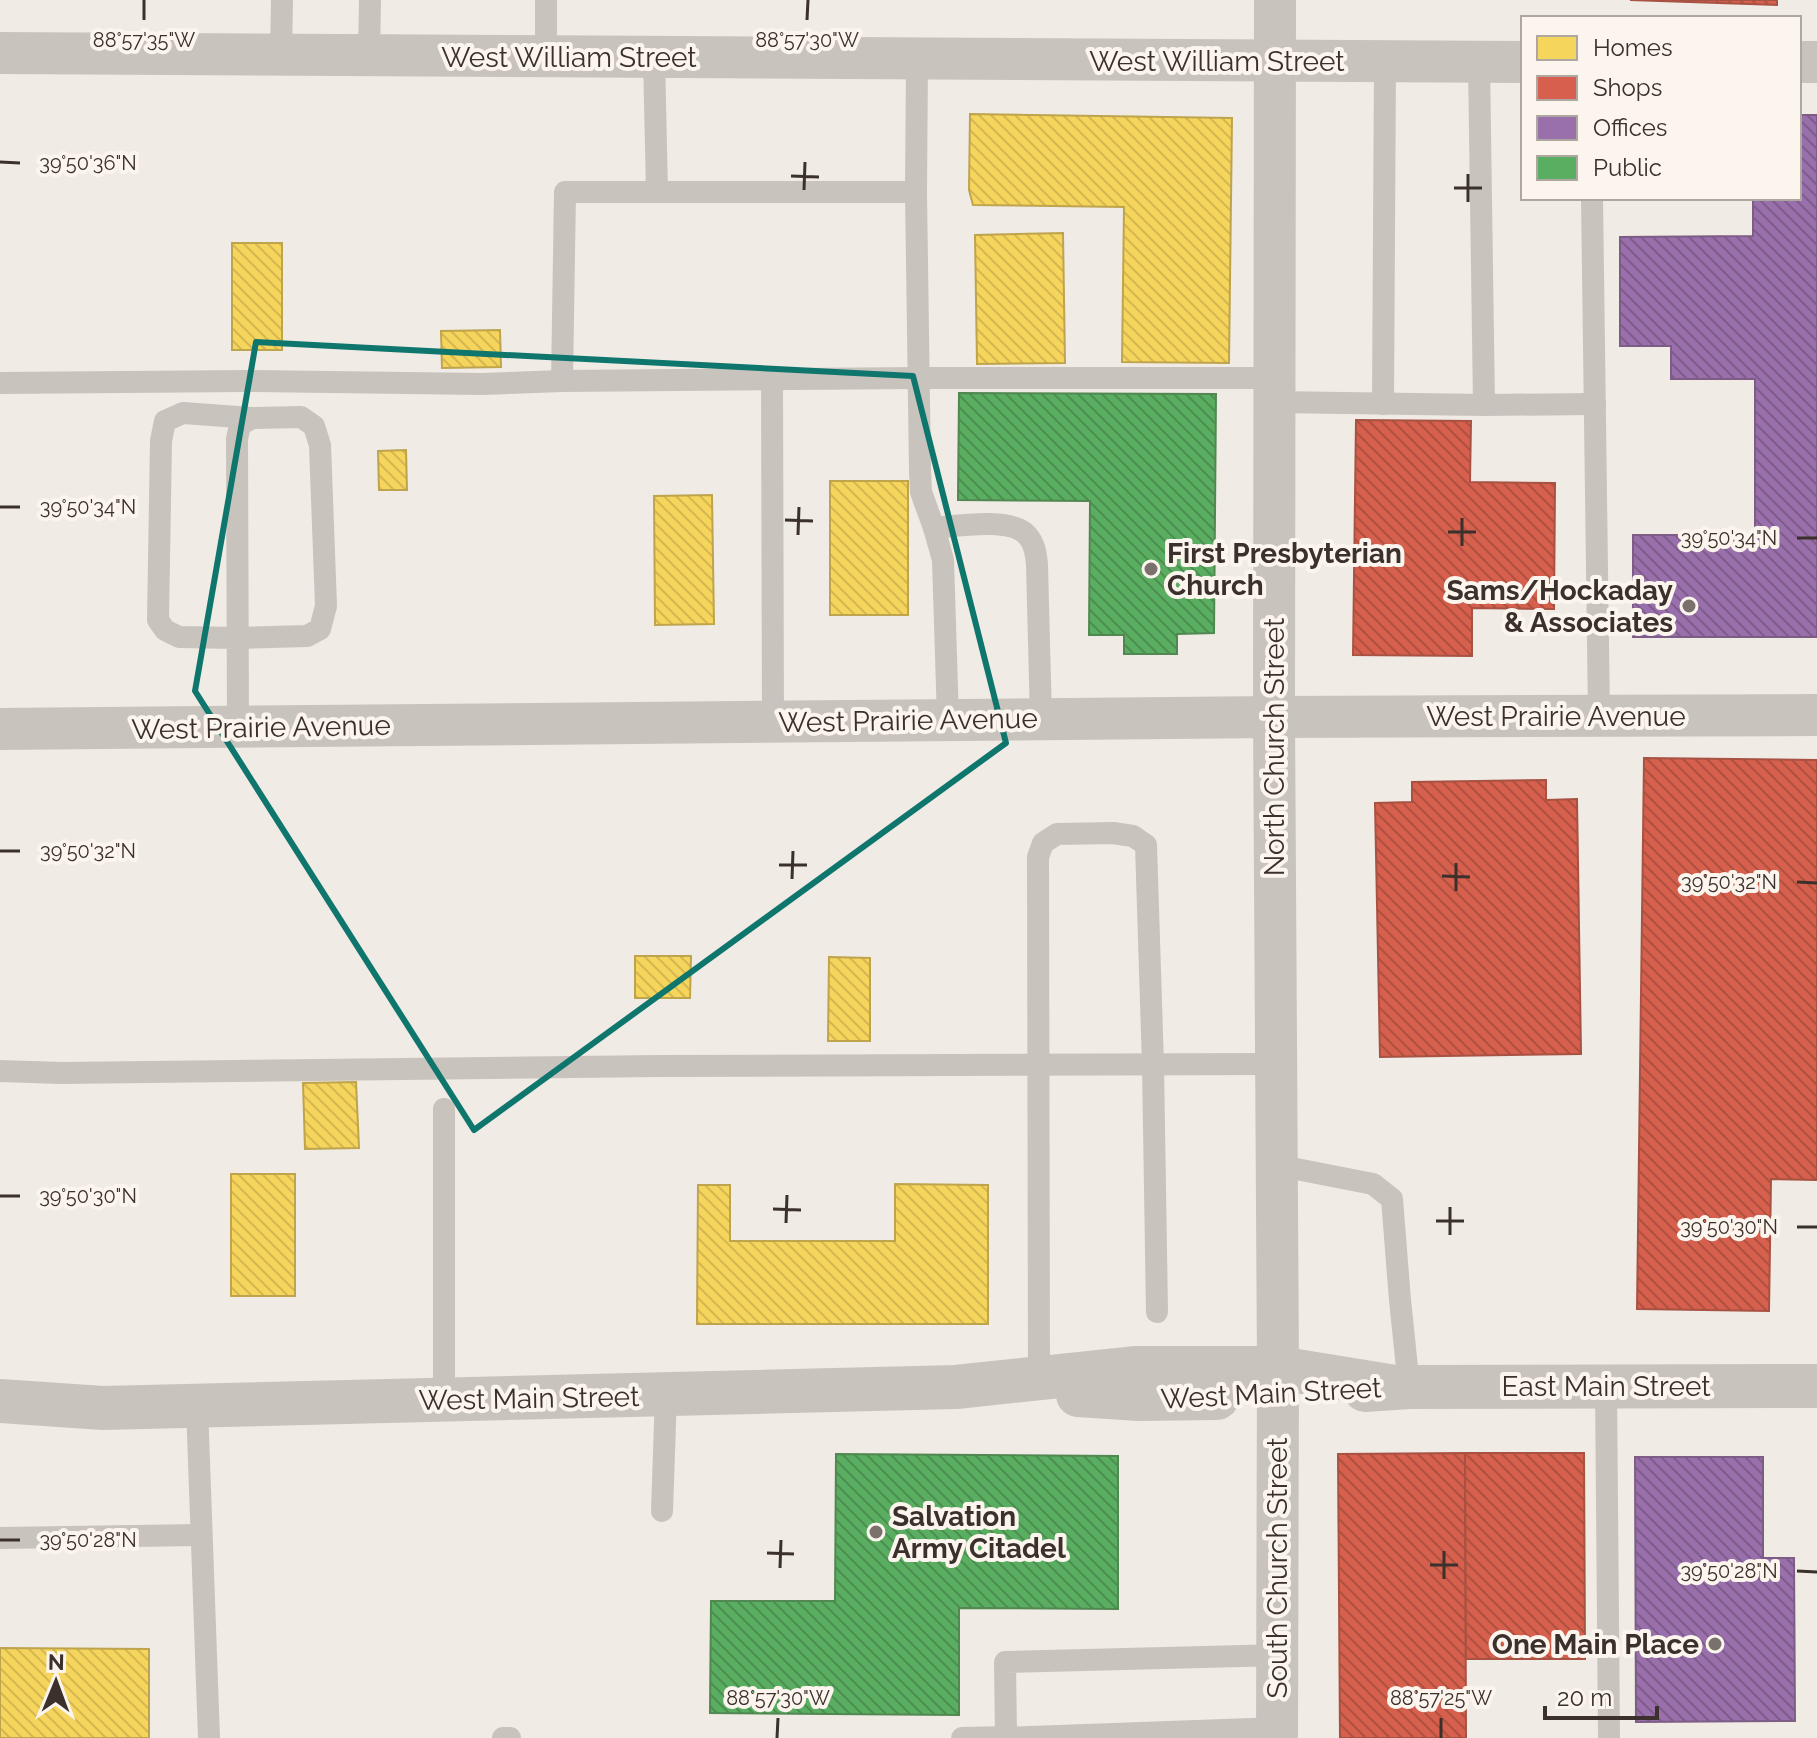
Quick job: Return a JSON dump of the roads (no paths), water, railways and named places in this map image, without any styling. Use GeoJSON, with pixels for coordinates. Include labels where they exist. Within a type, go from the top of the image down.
{"type":"FeatureCollection","features":[{"type":"Feature","properties":{"kind":"street","name":"North Church Street"},"geometry":{"type":"LineString","coordinates":[[1275,0],[1274,717],[1278,1383]]}},
{"type":"Feature","properties":{"kind":"street","name":"West William Street"},"geometry":{"type":"LineString","coordinates":[[0,53],[1521,62]]}},
{"type":"Feature","properties":{"kind":"street","name":"West Prairie Avenue"},"geometry":{"type":"LineString","coordinates":[[0,729],[1817,715]]}},
{"type":"Feature","properties":{"kind":"street","name":"West Main Street"},"geometry":{"type":"LineString","coordinates":[[0,1401],[103,1408],[956,1387],[1137,1368],[1278,1383],[1402,1387]]}},
{"type":"Feature","properties":{"kind":"street","name":"West Main Street"},"geometry":{"type":"LineString","coordinates":[[956,1387],[1139,1399],[1278,1383]]}},
{"type":"Feature","properties":{"kind":"street","name":"South Church Street"},"geometry":{"type":"LineString","coordinates":[[1277,1733],[1278,1383]]}},
{"type":"Feature","properties":{"kind":"street","name":"East Main Street"},"geometry":{"type":"LineString","coordinates":[[1402,1387],[1817,1386]]}},
{"type":"Feature","properties":{"kind":"street","name":"West Main Street"},"geometry":{"type":"LineString","coordinates":[[0,1422],[103,1408]]}},
{"type":"Feature","properties":{"kind":"lane"},"geometry":{"type":"LineString","coordinates":[[281,55],[282,0]]}},
{"type":"Feature","properties":{"kind":"lane"},"geometry":{"type":"LineString","coordinates":[[369,56],[370,0]]}},
{"type":"Feature","properties":{"kind":"lane"},"geometry":{"type":"LineString","coordinates":[[546,0],[546,57]]}},
{"type":"Feature","properties":{"kind":"lane"},"geometry":{"type":"LineString","coordinates":[[654,58],[657,192]]}},
{"type":"Feature","properties":{"kind":"lane"},"geometry":{"type":"LineString","coordinates":[[917,59],[921,492],[943,560],[948,720]]}},
{"type":"Feature","properties":{"kind":"lane"},"geometry":{"type":"LineString","coordinates":[[1383,404],[1385,61]]}},
{"type":"Feature","properties":{"kind":"lane"},"geometry":{"type":"LineString","coordinates":[[1479,62],[1484,405]]}},
{"type":"Feature","properties":{"kind":"lane"},"geometry":{"type":"LineString","coordinates":[[562,381],[565,192],[916,192]]}},
{"type":"Feature","properties":{"kind":"lane"},"geometry":{"type":"LineString","coordinates":[[1592,200],[1599,716]]}},
{"type":"Feature","properties":{"kind":"lane"},"geometry":{"type":"LineString","coordinates":[[0,383],[247,381],[482,384],[919,378],[1274,390],[1383,404],[1595,404]]}},
{"type":"Feature","properties":{"kind":"lane"},"geometry":{"type":"LineString","coordinates":[[772,379],[773,722]]}},
{"type":"Feature","properties":{"kind":"lane"},"geometry":{"type":"LineString","coordinates":[[183,413],[252,418],[301,417],[314,426],[320,445],[326,606],[320,629],[307,636],[179,637],[165,630],[158,620],[161,441],[165,421],[183,413]]}},
{"type":"Feature","properties":{"kind":"lane"},"geometry":{"type":"LineString","coordinates":[[238,727],[237,439],[240,425],[252,418]]}},
{"type":"Feature","properties":{"kind":"lane"},"geometry":{"type":"LineString","coordinates":[[934,528],[992,524],[1014,527],[1026,534],[1034,546],[1041,719]]}},
{"type":"Feature","properties":{"kind":"lane"},"geometry":{"type":"LineString","coordinates":[[1039,1378],[1038,857],[1043,843],[1057,834],[1113,833],[1133,836],[1146,845],[1157,1312]]}},
{"type":"Feature","properties":{"kind":"lane"},"geometry":{"type":"LineString","coordinates":[[0,1071],[1276,1064]]}},
{"type":"Feature","properties":{"kind":"lane"},"geometry":{"type":"LineString","coordinates":[[444,1109],[444,1400]]}},
{"type":"Feature","properties":{"kind":"lane"},"geometry":{"type":"LineString","coordinates":[[1276,1165],[1373,1184],[1392,1199],[1400,1300],[1402,1387]]}},
{"type":"Feature","properties":{"kind":"lane"},"geometry":{"type":"LineString","coordinates":[[1606,1386],[1609,1738]]}},
{"type":"Feature","properties":{"kind":"lane"},"geometry":{"type":"LineString","coordinates":[[662,1511],[666,1394]]}},
{"type":"Feature","properties":{"kind":"lane"},"geometry":{"type":"LineString","coordinates":[[197,1406],[209,1738]]}},
{"type":"Feature","properties":{"kind":"lane"},"geometry":{"type":"LineString","coordinates":[[0,1538],[201,1535]]}},
{"type":"Feature","properties":{"kind":"lane"},"geometry":{"type":"LineString","coordinates":[[1006,1738],[1005,1662],[1277,1655]]}},
{"type":"Feature","properties":{"kind":"lane"},"geometry":{"type":"LineString","coordinates":[[962,1738],[1277,1733]]}},
{"type":"Feature","properties":{"kind":"lane"},"geometry":{"type":"LineString","coordinates":[[503,1738],[510,1738]]}},
{"type":"Feature","properties":{"kind":"place","name":"First Presbyterian Church"},"geometry":{"type":"Point","coordinates":[1151,569]}},
{"type":"Feature","properties":{"kind":"place","name":"Sams/Hockaday & Associates"},"geometry":{"type":"Point","coordinates":[1689,606]}},
{"type":"Feature","properties":{"kind":"place","name":"Salvation Army Citadel"},"geometry":{"type":"Point","coordinates":[876,1532]}},
{"type":"Feature","properties":{"kind":"place","name":"One Main Place"},"geometry":{"type":"Point","coordinates":[1715,1644]}}]}
